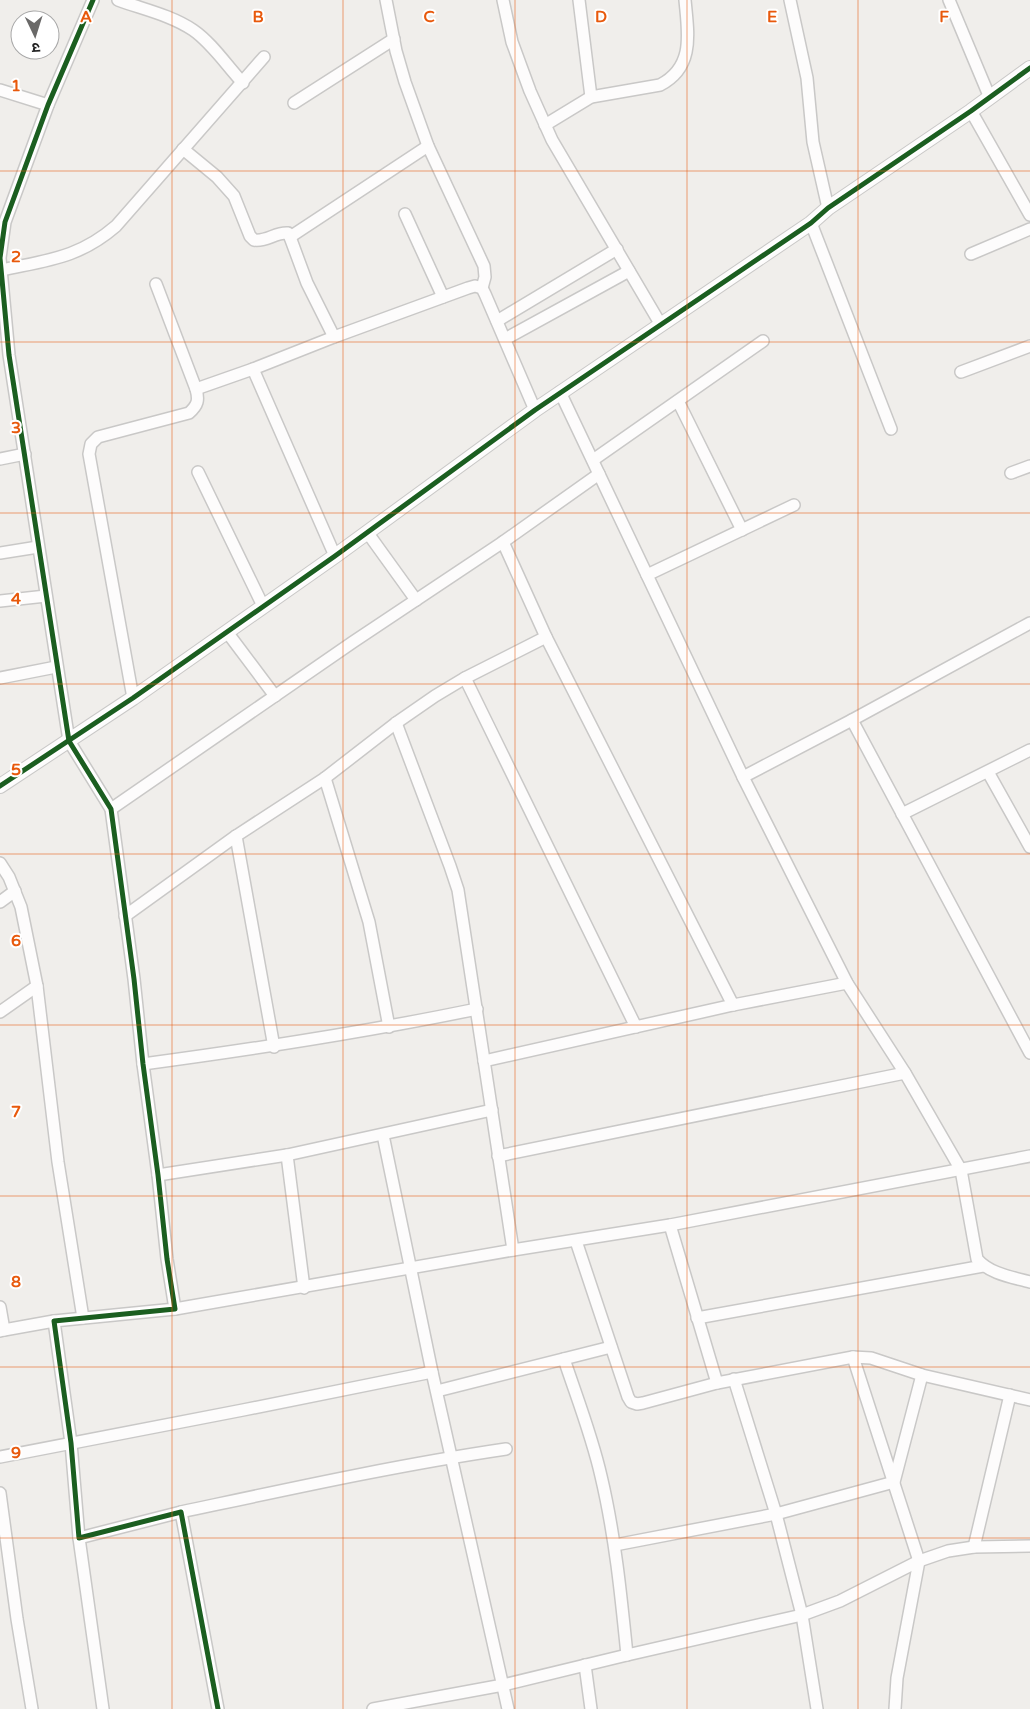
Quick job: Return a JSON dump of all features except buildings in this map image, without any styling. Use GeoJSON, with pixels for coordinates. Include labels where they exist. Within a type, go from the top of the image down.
{"type":"FeatureCollection","features":[{"type":"Feature","properties":{"kind":"street"},"geometry":{"type":"LineString","coordinates":[[93,0],[2,221],[1,246],[5,355],[25,454],[68,741],[111,810],[134,980],[167,1259],[175,1309]]}},
{"type":"Feature","properties":{"kind":"street"},"geometry":{"type":"LineString","coordinates":[[118,0],[172,20],[192,30],[203,38],[243,83]]}},
{"type":"Feature","properties":{"kind":"street"},"geometry":{"type":"LineString","coordinates":[[386,0],[405,82],[428,146],[482,259],[485,272],[482,288],[535,410]]}},
{"type":"Feature","properties":{"kind":"street"},"geometry":{"type":"LineString","coordinates":[[503,0],[512,42],[530,91],[552,140],[661,325]]}},
{"type":"Feature","properties":{"kind":"street"},"geometry":{"type":"LineString","coordinates":[[579,0],[591,96]]}},
{"type":"Feature","properties":{"kind":"street"},"geometry":{"type":"LineString","coordinates":[[545,125],[591,96],[660,85],[677,72],[683,62],[687,47],[688,31],[685,0]]}},
{"type":"Feature","properties":{"kind":"street"},"geometry":{"type":"LineString","coordinates":[[790,0],[807,78],[813,142],[828,208]]}},
{"type":"Feature","properties":{"kind":"street"},"geometry":{"type":"LineString","coordinates":[[949,0],[990,98]]}},
{"type":"Feature","properties":{"kind":"street"},"geometry":{"type":"LineString","coordinates":[[294,102],[394,38]]}},
{"type":"Feature","properties":{"kind":"street"},"geometry":{"type":"LineString","coordinates":[[2,270],[67,256],[102,238],[116,226],[264,57]]}},
{"type":"Feature","properties":{"kind":"street"},"geometry":{"type":"LineString","coordinates":[[0,786],[133,698],[335,556],[560,392],[811,223],[828,208],[972,111],[1030,68]]}},
{"type":"Feature","properties":{"kind":"street"},"geometry":{"type":"LineString","coordinates":[[0,90],[48,106]]}},
{"type":"Feature","properties":{"kind":"street"},"geometry":{"type":"LineString","coordinates":[[972,111],[1030,215]]}},
{"type":"Feature","properties":{"kind":"street"},"geometry":{"type":"LineString","coordinates":[[290,237],[428,146]]}},
{"type":"Feature","properties":{"kind":"street"},"geometry":{"type":"LineString","coordinates":[[183,149],[217,178],[234,196],[250,236],[254,240],[267,240],[282,233],[288,233],[307,283],[334,337]]}},
{"type":"Feature","properties":{"kind":"street"},"geometry":{"type":"LineString","coordinates":[[405,214],[443,297]]}},
{"type":"Feature","properties":{"kind":"street"},"geometry":{"type":"LineString","coordinates":[[811,223],[891,429]]}},
{"type":"Feature","properties":{"kind":"street"},"geometry":{"type":"LineString","coordinates":[[971,254],[1030,229]]}},
{"type":"Feature","properties":{"kind":"street"},"geometry":{"type":"LineString","coordinates":[[497,321],[616,249]]}},
{"type":"Feature","properties":{"kind":"street"},"geometry":{"type":"LineString","coordinates":[[505,340],[630,271]]}},
{"type":"Feature","properties":{"kind":"street"},"geometry":{"type":"LineString","coordinates":[[133,698],[89,454],[91,444],[98,437],[189,413],[196,407],[198,398],[196,389],[156,284]]}},
{"type":"Feature","properties":{"kind":"street"},"geometry":{"type":"LineString","coordinates":[[196,389],[468,288],[475,286],[482,288]]}},
{"type":"Feature","properties":{"kind":"street"},"geometry":{"type":"LineString","coordinates":[[593,460],[763,342]]}},
{"type":"Feature","properties":{"kind":"street"},"geometry":{"type":"LineString","coordinates":[[961,372],[1030,346]]}},
{"type":"Feature","properties":{"kind":"street"},"geometry":{"type":"LineString","coordinates":[[253,369],[335,556]]}},
{"type":"Feature","properties":{"kind":"street"},"geometry":{"type":"LineString","coordinates":[[560,392],[743,777],[847,983],[906,1073],[961,1170],[977,1259],[983,1266],[996,1272],[1030,1282]]}},
{"type":"Feature","properties":{"kind":"street"},"geometry":{"type":"LineString","coordinates":[[678,401],[742,530]]}},
{"type":"Feature","properties":{"kind":"street"},"geometry":{"type":"LineString","coordinates":[[0,459],[25,454]]}},
{"type":"Feature","properties":{"kind":"street"},"geometry":{"type":"LineString","coordinates":[[1011,473],[1030,466]]}},
{"type":"Feature","properties":{"kind":"street"},"geometry":{"type":"LineString","coordinates":[[198,472],[263,606]]}},
{"type":"Feature","properties":{"kind":"street"},"geometry":{"type":"LineString","coordinates":[[111,810],[274,696],[503,542],[599,474]]}},
{"type":"Feature","properties":{"kind":"street"},"geometry":{"type":"LineString","coordinates":[[647,575],[794,505]]}},
{"type":"Feature","properties":{"kind":"street"},"geometry":{"type":"LineString","coordinates":[[367,532],[416,600]]}},
{"type":"Feature","properties":{"kind":"street"},"geometry":{"type":"LineString","coordinates":[[503,542],[546,637],[733,1005]]}},
{"type":"Feature","properties":{"kind":"street"},"geometry":{"type":"LineString","coordinates":[[0,553],[38,547]]}},
{"type":"Feature","properties":{"kind":"street"},"geometry":{"type":"LineString","coordinates":[[0,601],[46,596]]}},
{"type":"Feature","properties":{"kind":"street"},"geometry":{"type":"LineString","coordinates":[[743,777],[1030,623]]}},
{"type":"Feature","properties":{"kind":"street"},"geometry":{"type":"LineString","coordinates":[[227,632],[274,696]]}},
{"type":"Feature","properties":{"kind":"street"},"geometry":{"type":"LineString","coordinates":[[125,916],[236,836],[325,778],[396,723],[435,696],[546,637]]}},
{"type":"Feature","properties":{"kind":"street"},"geometry":{"type":"LineString","coordinates":[[0,678],[56,667]]}},
{"type":"Feature","properties":{"kind":"street"},"geometry":{"type":"LineString","coordinates":[[466,678],[636,1027]]}},
{"type":"Feature","properties":{"kind":"street"},"geometry":{"type":"LineString","coordinates":[[852,720],[1030,1053]]}},
{"type":"Feature","properties":{"kind":"street"},"geometry":{"type":"LineString","coordinates":[[396,723],[458,890],[513,1250]]}},
{"type":"Feature","properties":{"kind":"street"},"geometry":{"type":"LineString","coordinates":[[902,814],[1030,750]]}},
{"type":"Feature","properties":{"kind":"street"},"geometry":{"type":"LineString","coordinates":[[988,772],[1030,847]]}},
{"type":"Feature","properties":{"kind":"street"},"geometry":{"type":"LineString","coordinates":[[325,778],[369,922],[389,1027]]}},
{"type":"Feature","properties":{"kind":"street"},"geometry":{"type":"LineString","coordinates":[[236,836],[274,1046]]}},
{"type":"Feature","properties":{"kind":"street"},"geometry":{"type":"LineString","coordinates":[[0,863],[9,877],[21,908],[37,986],[58,1162],[84,1318]]}},
{"type":"Feature","properties":{"kind":"street"},"geometry":{"type":"LineString","coordinates":[[0,902],[15,891]]}},
{"type":"Feature","properties":{"kind":"street"},"geometry":{"type":"LineString","coordinates":[[484,1061],[733,1005],[847,983]]}},
{"type":"Feature","properties":{"kind":"street"},"geometry":{"type":"LineString","coordinates":[[0,1012],[37,986]]}},
{"type":"Feature","properties":{"kind":"street"},"geometry":{"type":"LineString","coordinates":[[143,1064],[274,1046],[389,1027],[477,1009]]}},
{"type":"Feature","properties":{"kind":"street"},"geometry":{"type":"LineString","coordinates":[[498,1156],[906,1073]]}},
{"type":"Feature","properties":{"kind":"street"},"geometry":{"type":"LineString","coordinates":[[158,1175],[287,1155],[492,1110]]}},
{"type":"Feature","properties":{"kind":"street"},"geometry":{"type":"LineString","coordinates":[[383,1134],[432,1372],[508,1709]]}},
{"type":"Feature","properties":{"kind":"street"},"geometry":{"type":"LineString","coordinates":[[287,1155],[304,1288]]}},
{"type":"Feature","properties":{"kind":"street"},"geometry":{"type":"LineString","coordinates":[[0,1307],[2,1330],[54,1321],[175,1309],[513,1250],[670,1225],[1030,1156]]}},
{"type":"Feature","properties":{"kind":"street"},"geometry":{"type":"LineString","coordinates":[[670,1225],[717,1383]]}},
{"type":"Feature","properties":{"kind":"street"},"geometry":{"type":"LineString","coordinates":[[576,1241],[631,1402],[637,1404],[734,1379],[853,1357],[871,1358],[922,1375],[1030,1400]]}},
{"type":"Feature","properties":{"kind":"street"},"geometry":{"type":"LineString","coordinates":[[697,1318],[983,1266]]}},
{"type":"Feature","properties":{"kind":"street"},"geometry":{"type":"LineString","coordinates":[[54,1321],[71,1443],[79,1538],[104,1709]]}},
{"type":"Feature","properties":{"kind":"street"},"geometry":{"type":"LineString","coordinates":[[437,1391],[611,1347]]}},
{"type":"Feature","properties":{"kind":"street"},"geometry":{"type":"LineString","coordinates":[[853,1357],[919,1561],[898,1678],[895,1709]]}},
{"type":"Feature","properties":{"kind":"street"},"geometry":{"type":"LineString","coordinates":[[564,1359],[595,1452],[615,1545],[627,1655]]}},
{"type":"Feature","properties":{"kind":"street"},"geometry":{"type":"LineString","coordinates":[[0,1457],[432,1372]]}},
{"type":"Feature","properties":{"kind":"street"},"geometry":{"type":"LineString","coordinates":[[894,1482],[922,1375]]}},
{"type":"Feature","properties":{"kind":"street"},"geometry":{"type":"LineString","coordinates":[[734,1379],[776,1514],[802,1615],[817,1709]]}},
{"type":"Feature","properties":{"kind":"street"},"geometry":{"type":"LineString","coordinates":[[974,1547],[1010,1396]]}},
{"type":"Feature","properties":{"kind":"street"},"geometry":{"type":"LineString","coordinates":[[79,1538],[182,1512],[310,1484],[452,1457],[506,1449]]}},
{"type":"Feature","properties":{"kind":"street"},"geometry":{"type":"LineString","coordinates":[[615,1545],[776,1514],[894,1482]]}},
{"type":"Feature","properties":{"kind":"street"},"geometry":{"type":"LineString","coordinates":[[0,1493],[17,1620],[32,1709]]}},
{"type":"Feature","properties":{"kind":"street"},"geometry":{"type":"LineString","coordinates":[[182,1512],[218,1709]]}},
{"type":"Feature","properties":{"kind":"street"},"geometry":{"type":"LineString","coordinates":[[373,1709],[504,1686],[585,1665],[802,1615],[840,1601],[919,1561],[948,1550],[974,1547],[1030,1546]]}},
{"type":"Feature","properties":{"kind":"street"},"geometry":{"type":"LineString","coordinates":[[585,1665],[591,1709]]}},
{"type":"Feature","properties":{"kind":"cycle path"},"geometry":{"type":"LineString","coordinates":[[93,0],[48,105],[5,222],[0,258],[9,355],[69,741],[111,809],[134,979],[167,1259],[175,1309],[54,1321],[71,1443],[79,1538],[181,1512],[218,1709]]}},
{"type":"Feature","properties":{"kind":"cycle path"},"geometry":{"type":"LineString","coordinates":[[0,786],[133,698],[335,556],[535,410],[811,223],[828,208],[971,111],[1030,68]]}}]}
